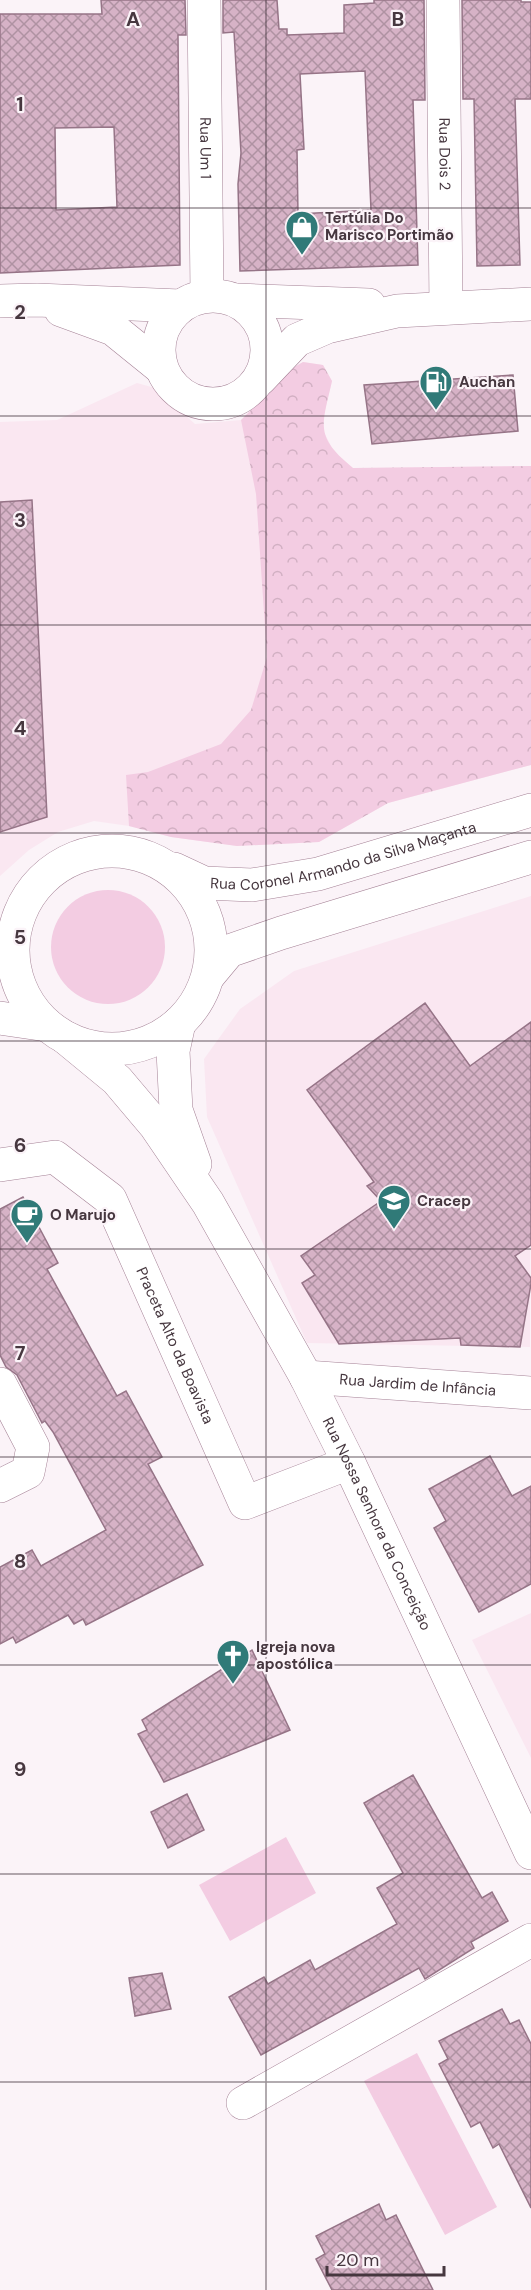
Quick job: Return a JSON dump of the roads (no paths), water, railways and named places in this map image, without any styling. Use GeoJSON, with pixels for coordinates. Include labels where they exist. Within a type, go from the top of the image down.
{"type":"FeatureCollection","features":[{"type":"Feature","properties":{"kind":"street","name":"Rua Um 1"},"geometry":{"type":"LineString","coordinates":[[204,0],[208,301]]}},
{"type":"Feature","properties":{"kind":"street","name":"Rua Dois 2"},"geometry":{"type":"LineString","coordinates":[[443,0],[446,308]]}},
{"type":"Feature","properties":{"kind":"street"},"geometry":{"type":"LineString","coordinates":[[37,300],[113,329],[160,367],[169,383],[180,394],[196,402],[217,406],[248,391],[297,340],[327,327],[397,311],[531,304]]}},
{"type":"Feature","properties":{"kind":"street"},"geometry":{"type":"LineString","coordinates":[[0,301],[208,301],[446,308]]}},
{"type":"Feature","properties":{"kind":"street"},"geometry":{"type":"LineString","coordinates":[[160,367],[158,345],[164,326],[208,301],[250,309],[262,325],[266,339],[267,358],[265,367],[256,382]]}},
{"type":"Feature","properties":{"kind":"street","name":"Rua Coronel Armando da Silva Maçanta"},"geometry":{"type":"LineString","coordinates":[[56,1032],[27,1002],[16,976],[10,924],[43,878],[62,864],[84,855],[125,851],[156,860],[204,883],[252,885],[318,874],[531,810]]}},
{"type":"Feature","properties":{"kind":"street","name":"Rua Coronel Armando da Silva Maçanta"},"geometry":{"type":"LineString","coordinates":[[208,975],[230,951],[281,933],[531,857]]}},
{"type":"Feature","properties":{"kind":"street","name":"Rua Coronel Armando da Silva Maçanta"},"geometry":{"type":"LineString","coordinates":[[0,1018],[56,1032],[89,1047],[124,1049],[157,1039],[179,1023],[200,997],[208,975],[212,941],[203,908],[183,880],[156,860]]}},
{"type":"Feature","properties":{"kind":"street"},"geometry":{"type":"LineString","coordinates":[[179,1023],[172,1051],[176,1110],[208,1203]]}},
{"type":"Feature","properties":{"kind":"street"},"geometry":{"type":"LineString","coordinates":[[56,1032],[117,1080],[155,1125],[208,1203]]}},
{"type":"Feature","properties":{"kind":"street","name":"Praceta Alto da Boavista"},"geometry":{"type":"LineString","coordinates":[[0,1165],[55,1157],[110,1199],[245,1503],[349,1463]]}},
{"type":"Feature","properties":{"kind":"street","name":"Rua Nossa Senhora da Conceição"},"geometry":{"type":"LineString","coordinates":[[208,1203],[306,1377],[349,1463],[531,1853]]}},
{"type":"Feature","properties":{"kind":"street","name":"Rua Jardim de Infância"},"geometry":{"type":"LineString","coordinates":[[306,1377],[531,1393]]}},
{"type":"Feature","properties":{"kind":"street"},"geometry":{"type":"LineString","coordinates":[[0,1384],[33,1447],[28,1472],[0,1486]]}},
{"type":"Feature","properties":{"kind":"street"},"geometry":{"type":"LineString","coordinates":[[243,2103],[531,1941]]}},
{"type":"Feature","properties":{"kind":"place","name":"Tertúlia Do Marisco Portimão"},"geometry":{"type":"Point","coordinates":[302,256]}},
{"type":"Feature","properties":{"kind":"place","name":"Auchan"},"geometry":{"type":"Point","coordinates":[436,411]}},
{"type":"Feature","properties":{"kind":"place","name":"Cracep"},"geometry":{"type":"Point","coordinates":[394,1230]}},
{"type":"Feature","properties":{"kind":"place","name":"O Marujo"},"geometry":{"type":"Point","coordinates":[27,1244]}},
{"type":"Feature","properties":{"kind":"place","name":"Igreja nova apostólica"},"geometry":{"type":"Point","coordinates":[233,1685]}}]}
